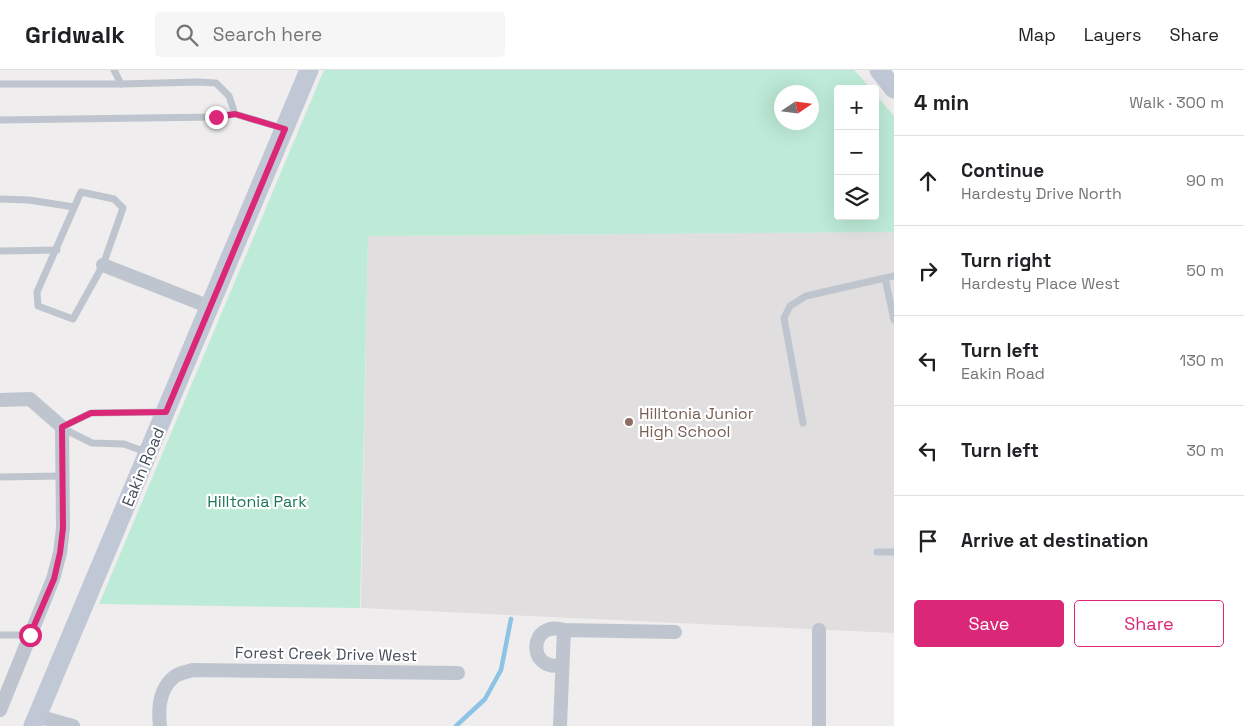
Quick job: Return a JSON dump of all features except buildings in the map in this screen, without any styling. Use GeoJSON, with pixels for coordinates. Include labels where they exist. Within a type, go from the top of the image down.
{"type":"FeatureCollection","features":[{"type":"Feature","properties":{"kind":"street","name":"Eakin Road"},"geometry":{"type":"LineString","coordinates":[[35,721],[309,70]]}},
{"type":"Feature","properties":{"kind":"street"},"geometry":{"type":"LineString","coordinates":[[879,70],[894,88]]}},
{"type":"Feature","properties":{"kind":"street"},"geometry":{"type":"LineString","coordinates":[[103,265],[210,307]]}},
{"type":"Feature","properties":{"kind":"street"},"geometry":{"type":"LineString","coordinates":[[0,400],[30,399],[62,427],[63,528],[54,579],[0,710]]}},
{"type":"Feature","properties":{"kind":"street"},"geometry":{"type":"LineString","coordinates":[[562,664],[555,666],[541,660],[536,646],[538,638],[543,632],[557,628],[564,630],[675,632]]}},
{"type":"Feature","properties":{"kind":"street"},"geometry":{"type":"LineString","coordinates":[[560,726],[564,630]]}},
{"type":"Feature","properties":{"kind":"street"},"geometry":{"type":"LineString","coordinates":[[819,630],[819,726]]}},
{"type":"Feature","properties":{"kind":"street","name":"Forest Creek Drive West"},"geometry":{"type":"LineString","coordinates":[[160,726],[158,711],[162,693],[174,677],[193,670],[458,673]]}},
{"type":"Feature","properties":{"kind":"street"},"geometry":{"type":"LineString","coordinates":[[35,721],[73,726]]}},
{"type":"Feature","properties":{"kind":"lane"},"geometry":{"type":"LineString","coordinates":[[114,70],[121,84]]}},
{"type":"Feature","properties":{"kind":"lane"},"geometry":{"type":"LineString","coordinates":[[0,84],[216,83],[229,96],[235,114]]}},
{"type":"Feature","properties":{"kind":"lane"},"geometry":{"type":"LineString","coordinates":[[0,120],[216,117],[235,114],[285,129]]}},
{"type":"Feature","properties":{"kind":"lane"},"geometry":{"type":"LineString","coordinates":[[80,192],[114,199],[123,208],[103,265],[73,319],[38,306],[38,292],[74,207],[80,192]]}},
{"type":"Feature","properties":{"kind":"lane"},"geometry":{"type":"LineString","coordinates":[[0,199],[29,200],[74,207]]}},
{"type":"Feature","properties":{"kind":"lane"},"geometry":{"type":"LineString","coordinates":[[0,251],[57,250]]}},
{"type":"Feature","properties":{"kind":"lane"},"geometry":{"type":"LineString","coordinates":[[803,423],[784,318],[790,306],[806,296],[894,276]]}},
{"type":"Feature","properties":{"kind":"lane"},"geometry":{"type":"LineString","coordinates":[[885,278],[894,320]]}},
{"type":"Feature","properties":{"kind":"lane"},"geometry":{"type":"LineString","coordinates":[[62,427],[91,413],[166,412]]}},
{"type":"Feature","properties":{"kind":"lane"},"geometry":{"type":"LineString","coordinates":[[62,427],[92,443],[124,444],[149,453]]}},
{"type":"Feature","properties":{"kind":"lane"},"geometry":{"type":"LineString","coordinates":[[0,477],[62,476]]}},
{"type":"Feature","properties":{"kind":"lane"},"geometry":{"type":"LineString","coordinates":[[877,552],[894,552]]}},
{"type":"Feature","properties":{"kind":"lane"},"geometry":{"type":"LineString","coordinates":[[0,635],[30,635]]}},
{"type":"Feature","properties":{"kind":"shaded area","name":"Hilltonia Junior High School"},"geometry":{"type":"Polygon","coordinates":[[[894,232],[894,633],[361,608],[368,236],[894,232]]]}},
{"type":"Feature","properties":{"kind":"green space","name":"Hilltonia Park"},"geometry":{"type":"Polygon","coordinates":[[[324,70],[854,70],[867,85],[834,85],[834,220],[879,220],[879,99],[894,116],[894,232],[368,236],[360,608],[99,604],[324,70]]]}},
{"type":"Feature","properties":{"kind":"waterway"},"geometry":{"type":"LineString","coordinates":[[456,726],[485,699],[501,670],[511,619]]}},
{"type":"Feature","properties":{"kind":"place","name":"Hilltonia Junior High School"},"geometry":{"type":"Point","coordinates":[629,422]}},
{"type":"Feature","properties":{"kind":"route"},"geometry":{"type":"LineString","coordinates":[[30,635],[54,579],[60,553],[63,528],[62,427],[91,413],[166,412],[285,129],[235,114],[216,117]]}}]}
